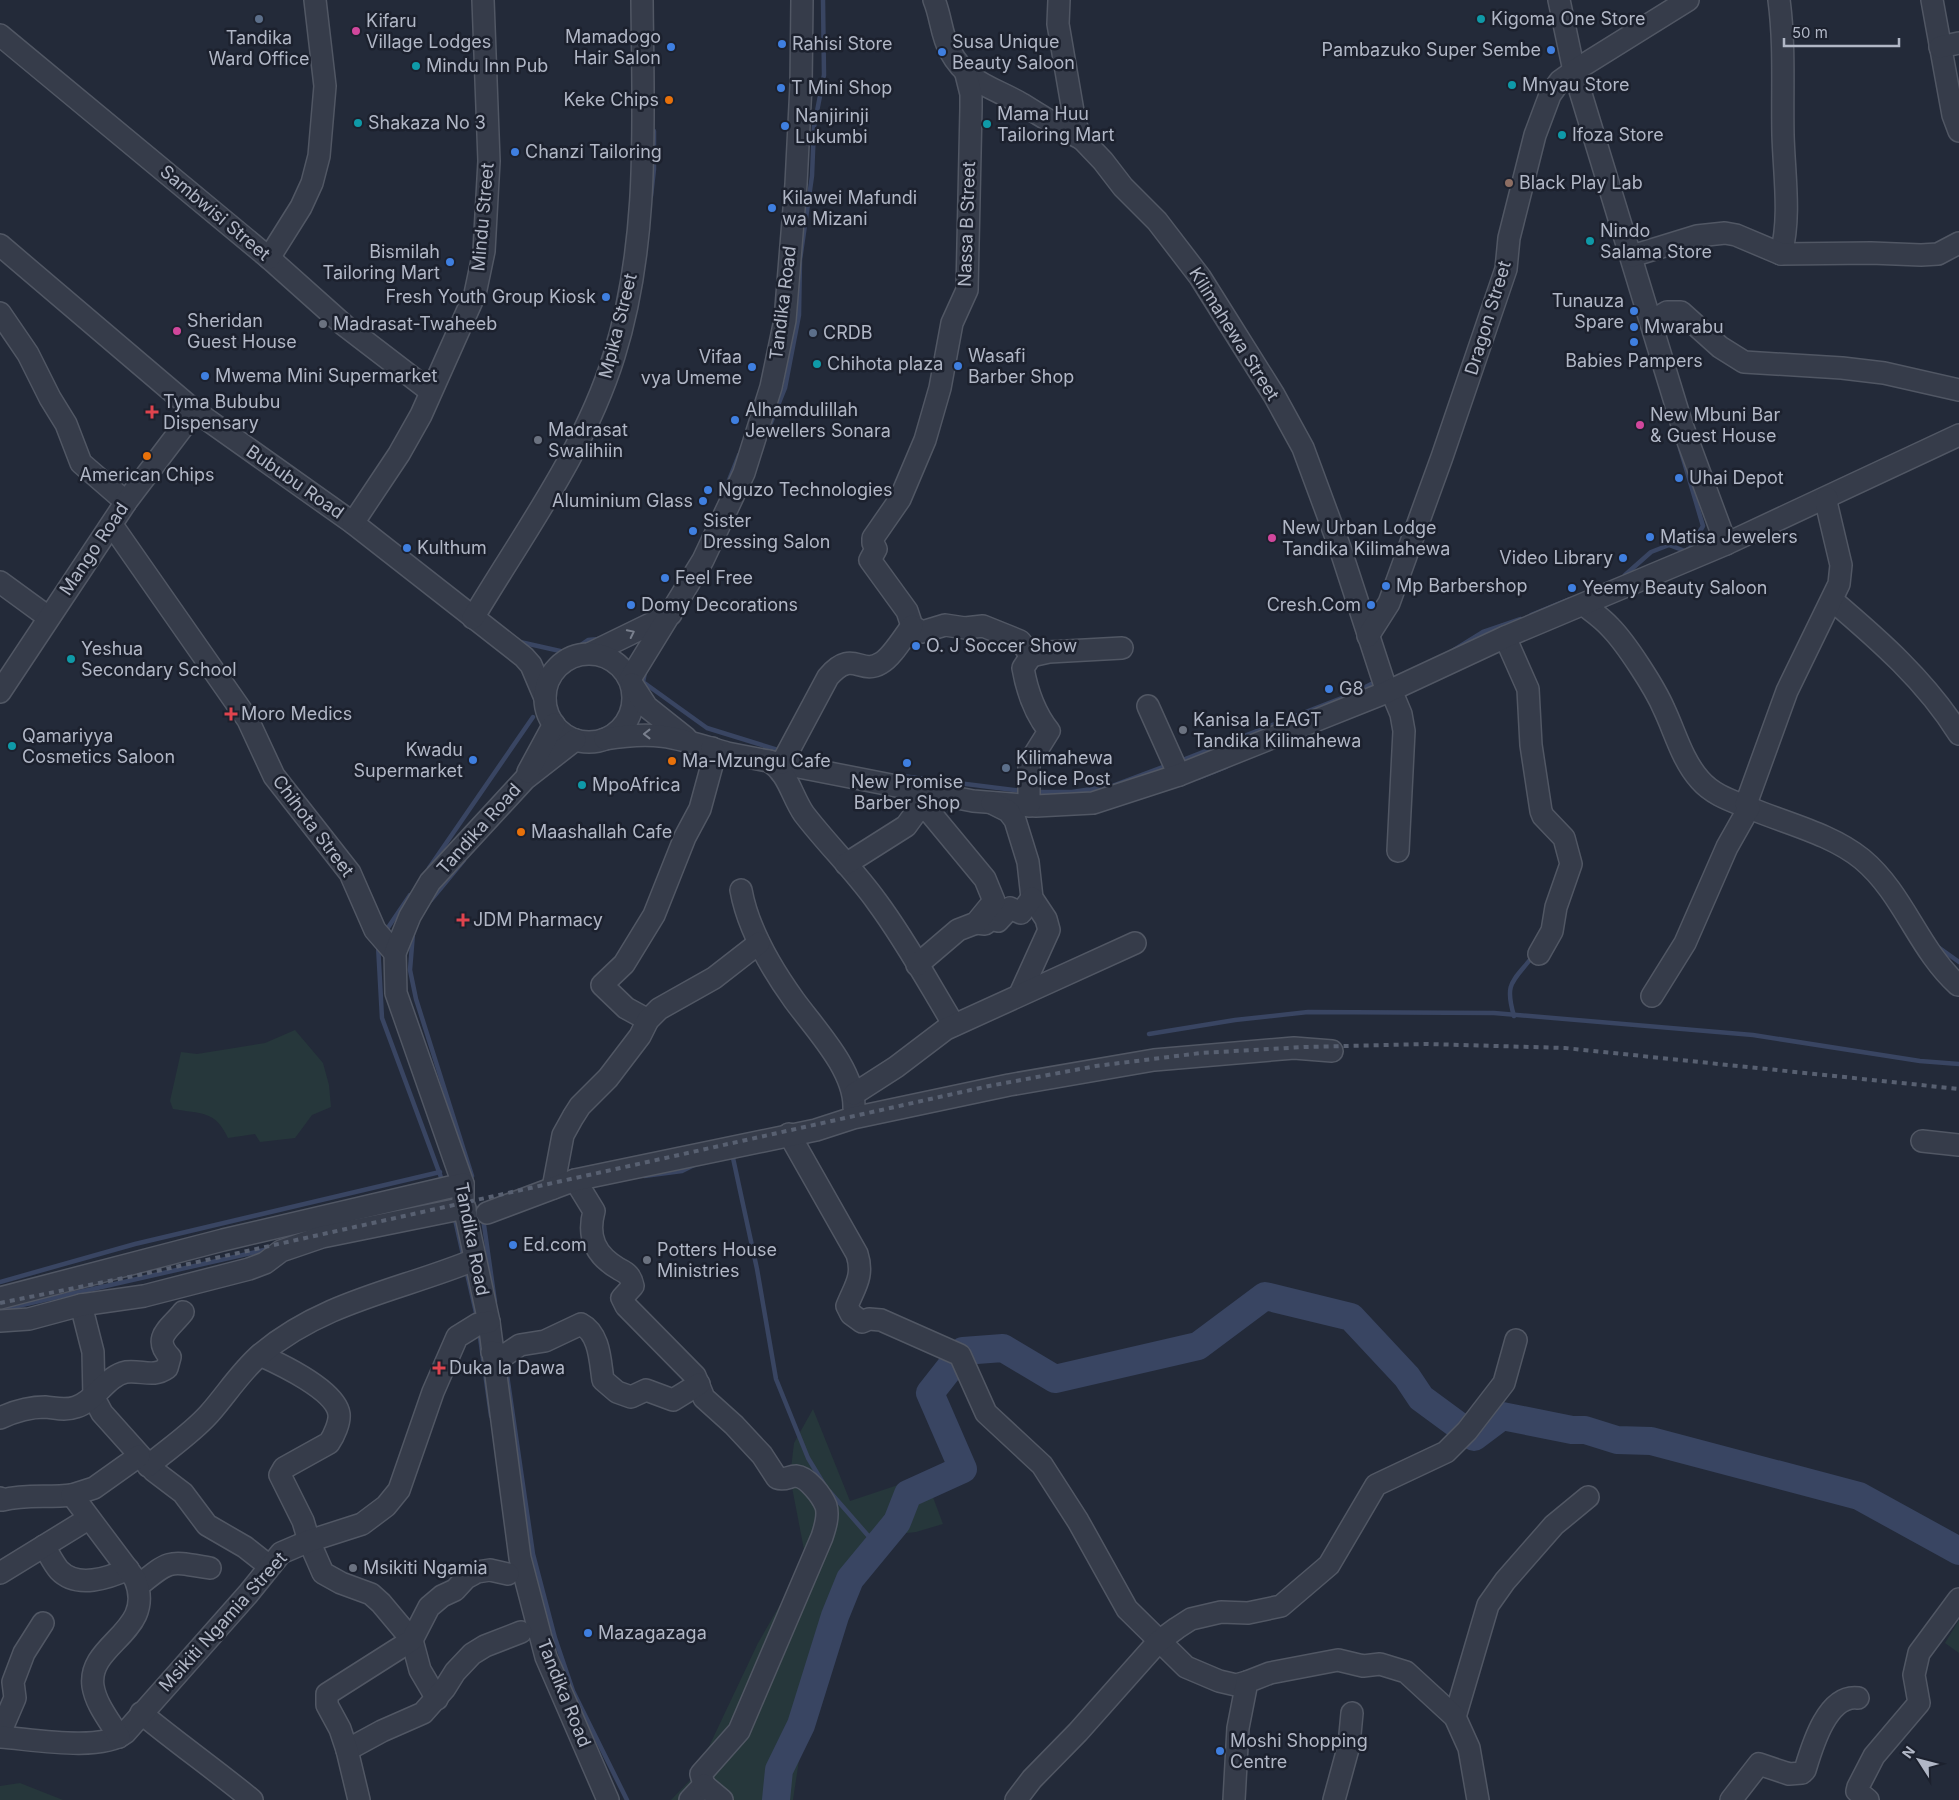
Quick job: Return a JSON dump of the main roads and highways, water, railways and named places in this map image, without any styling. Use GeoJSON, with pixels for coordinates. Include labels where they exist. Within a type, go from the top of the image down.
{"type":"FeatureCollection","features":[{"type":"Feature","properties":{"kind":"waterway"},"geometry":{"type":"LineString","coordinates":[[766,435],[785,388],[799,315],[800,260],[812,176],[814,127],[824,75],[823,0]]}},
{"type":"Feature","properties":{"kind":"waterway"},"geometry":{"type":"LineString","coordinates":[[651,196],[654,169],[654,131]]}},
{"type":"Feature","properties":{"kind":"waterway"},"geometry":{"type":"LineString","coordinates":[[1625,575],[1651,552],[1669,545],[1685,551],[1690,548],[1703,526],[1680,448]]}},
{"type":"Feature","properties":{"kind":"waterway"},"geometry":{"type":"LineString","coordinates":[[725,490],[739,455]]}},
{"type":"Feature","properties":{"kind":"waterway"},"geometry":{"type":"LineString","coordinates":[[1531,615],[1570,599]]}},
{"type":"Feature","properties":{"kind":"waterway"},"geometry":{"type":"LineString","coordinates":[[1454,650],[1483,632],[1521,619]]}},
{"type":"Feature","properties":{"kind":"waterway"},"geometry":{"type":"LineString","coordinates":[[520,642],[569,653],[588,640],[599,639]]}},
{"type":"Feature","properties":{"kind":"waterway"},"geometry":{"type":"LineString","coordinates":[[645,672],[643,682],[707,728],[781,751]]}},
{"type":"Feature","properties":{"kind":"waterway"},"geometry":{"type":"LineString","coordinates":[[1180,761],[1352,694],[1377,681]]}},
{"type":"Feature","properties":{"kind":"waterway"},"geometry":{"type":"LineString","coordinates":[[429,868],[533,717]]}},
{"type":"Feature","properties":{"kind":"waterway"},"geometry":{"type":"LineString","coordinates":[[1035,792],[1072,792],[1112,786],[1168,765]]}},
{"type":"Feature","properties":{"kind":"waterway"},"geometry":{"type":"LineString","coordinates":[[1198,778],[1226,767]]}},
{"type":"Feature","properties":{"kind":"waterway"},"geometry":{"type":"LineString","coordinates":[[894,775],[1022,791]]}},
{"type":"Feature","properties":{"kind":"waterway"},"geometry":{"type":"LineString","coordinates":[[431,900],[464,860]]}},
{"type":"Feature","properties":{"kind":"waterway"},"geometry":{"type":"LineString","coordinates":[[385,932],[410,895]]}},
{"type":"Feature","properties":{"kind":"waterway"},"geometry":{"type":"LineString","coordinates":[[413,933],[410,970],[416,999],[472,1176]]}},
{"type":"Feature","properties":{"kind":"waterway"},"geometry":{"type":"LineString","coordinates":[[378,945],[382,1018],[442,1180]]}},
{"type":"Feature","properties":{"kind":"waterway"},"geometry":{"type":"LineString","coordinates":[[1938,947],[1959,962]]}},
{"type":"Feature","properties":{"kind":"waterway"},"geometry":{"type":"LineString","coordinates":[[1514,1016],[1510,989],[1516,977],[1533,956]]}},
{"type":"Feature","properties":{"kind":"waterway"},"geometry":{"type":"LineString","coordinates":[[1149,1034],[1235,1020],[1308,1012],[1494,1013],[1753,1035],[1920,1061],[1959,1064]]}},
{"type":"Feature","properties":{"kind":"waterway"},"geometry":{"type":"LineString","coordinates":[[730,1156],[733,1158],[757,1269],[776,1379],[808,1458],[825,1486]]}},
{"type":"Feature","properties":{"kind":"waterway"},"geometry":{"type":"LineString","coordinates":[[644,1176],[682,1171],[694,1165]]}},
{"type":"Feature","properties":{"kind":"waterway"},"geometry":{"type":"LineString","coordinates":[[0,1282],[135,1244],[440,1172]]}},
{"type":"Feature","properties":{"kind":"waterway"},"geometry":{"type":"LineString","coordinates":[[454,1215],[464,1259]]}},
{"type":"Feature","properties":{"kind":"waterway"},"geometry":{"type":"LineString","coordinates":[[483,1218],[495,1302]]}},
{"type":"Feature","properties":{"kind":"waterway"},"geometry":{"type":"LineString","coordinates":[[0,1310],[269,1249]]}},
{"type":"Feature","properties":{"kind":"waterway"},"geometry":{"type":"LineString","coordinates":[[466,1269],[477,1317]]}},
{"type":"Feature","properties":{"kind":"waterway"},"geometry":{"type":"LineString","coordinates":[[776,1800],[779,1770],[801,1725],[835,1616],[850,1579],[897,1522],[908,1494],[963,1469],[930,1393],[963,1351],[1003,1348],[1055,1379],[1198,1346],[1265,1296],[1351,1317],[1407,1377],[1421,1398],[1474,1437],[1502,1416],[1572,1430],[1585,1430],[1617,1440],[1651,1441],[1859,1496],[1959,1551]]}},
{"type":"Feature","properties":{"kind":"waterway"},"geometry":{"type":"LineString","coordinates":[[479,1330],[491,1416]]}},
{"type":"Feature","properties":{"kind":"waterway"},"geometry":{"type":"LineString","coordinates":[[505,1361],[533,1554],[555,1638],[573,1691],[627,1800]]}},
{"type":"Feature","properties":{"kind":"waterway"},"geometry":{"type":"LineString","coordinates":[[830,1492],[878,1547]]}},
{"type":"Feature","properties":{"kind":"railway"},"geometry":{"type":"LineString","coordinates":[[0,1303],[139,1275],[989,1086],[1096,1066],[1201,1053],[1304,1047],[1428,1044],[1565,1048],[1959,1089]]}},
{"type":"Feature","properties":{"kind":"place","name":"Tandika Ward Office"},"geometry":{"type":"Point","coordinates":[259,19]}},
{"type":"Feature","properties":{"kind":"place","name":"Kigoma One Store"},"geometry":{"type":"Point","coordinates":[1481,19]}},
{"type":"Feature","properties":{"kind":"place","name":"Kifaru Village Lodges"},"geometry":{"type":"Point","coordinates":[356,31]}},
{"type":"Feature","properties":{"kind":"place","name":"Rahisi Store"},"geometry":{"type":"Point","coordinates":[782,44]}},
{"type":"Feature","properties":{"kind":"place","name":"Mamadogo Hair Salon"},"geometry":{"type":"Point","coordinates":[671,47]}},
{"type":"Feature","properties":{"kind":"place","name":"Pambazuko Super Sembe"},"geometry":{"type":"Point","coordinates":[1551,50]}},
{"type":"Feature","properties":{"kind":"place","name":"Susa Unique Beauty Saloon"},"geometry":{"type":"Point","coordinates":[942,52]}},
{"type":"Feature","properties":{"kind":"place","name":"Mindu Inn Pub"},"geometry":{"type":"Point","coordinates":[416,66]}},
{"type":"Feature","properties":{"kind":"place","name":"Mnyau Store"},"geometry":{"type":"Point","coordinates":[1512,85]}},
{"type":"Feature","properties":{"kind":"place","name":"T Mini Shop"},"geometry":{"type":"Point","coordinates":[781,88]}},
{"type":"Feature","properties":{"kind":"place","name":"Keke Chips"},"geometry":{"type":"Point","coordinates":[669,100]}},
{"type":"Feature","properties":{"kind":"place","name":"Shakaza No 3"},"geometry":{"type":"Point","coordinates":[358,123]}},
{"type":"Feature","properties":{"kind":"place","name":"Mama Huu Tailoring Mart"},"geometry":{"type":"Point","coordinates":[987,124]}},
{"type":"Feature","properties":{"kind":"place","name":"Nanjirinji Lukumbi"},"geometry":{"type":"Point","coordinates":[785,126]}},
{"type":"Feature","properties":{"kind":"place","name":"Ifoza Store"},"geometry":{"type":"Point","coordinates":[1562,135]}},
{"type":"Feature","properties":{"kind":"place","name":"Chanzi Tailoring"},"geometry":{"type":"Point","coordinates":[515,152]}},
{"type":"Feature","properties":{"kind":"place","name":"Black Play Lab"},"geometry":{"type":"Point","coordinates":[1509,183]}},
{"type":"Feature","properties":{"kind":"place","name":"Kilawei Mafundi wa Mizani"},"geometry":{"type":"Point","coordinates":[772,208]}},
{"type":"Feature","properties":{"kind":"place","name":"Nindo Salama Store"},"geometry":{"type":"Point","coordinates":[1590,241]}},
{"type":"Feature","properties":{"kind":"place","name":"Bismilah Tailoring Mart"},"geometry":{"type":"Point","coordinates":[450,262]}},
{"type":"Feature","properties":{"kind":"place","name":"Fresh Youth Group Kiosk"},"geometry":{"type":"Point","coordinates":[606,297]}},
{"type":"Feature","properties":{"kind":"place","name":"Tunauza Spare"},"geometry":{"type":"Point","coordinates":[1634,311]}},
{"type":"Feature","properties":{"kind":"place","name":"Madrasat-Twaheeb"},"geometry":{"type":"Point","coordinates":[323,324]}},
{"type":"Feature","properties":{"kind":"place","name":"Mwarabu"},"geometry":{"type":"Point","coordinates":[1634,327]}},
{"type":"Feature","properties":{"kind":"place","name":"Sheridan Guest House"},"geometry":{"type":"Point","coordinates":[177,331]}},
{"type":"Feature","properties":{"kind":"place","name":"CRDB"},"geometry":{"type":"Point","coordinates":[813,333]}},
{"type":"Feature","properties":{"kind":"place","name":"Babies Pampers"},"geometry":{"type":"Point","coordinates":[1634,342]}},
{"type":"Feature","properties":{"kind":"place","name":"Chihota plaza"},"geometry":{"type":"Point","coordinates":[817,364]}},
{"type":"Feature","properties":{"kind":"place","name":"Wasafi Barber Shop"},"geometry":{"type":"Point","coordinates":[958,366]}},
{"type":"Feature","properties":{"kind":"place","name":"Vifaa vya Umeme"},"geometry":{"type":"Point","coordinates":[752,367]}},
{"type":"Feature","properties":{"kind":"place","name":"Mwema Mini Supermarket"},"geometry":{"type":"Point","coordinates":[205,376]}},
{"type":"Feature","properties":{"kind":"place","name":"Tyma Bububu Dispensary"},"geometry":{"type":"Point","coordinates":[152,412]}},
{"type":"Feature","properties":{"kind":"place","name":"Alhamdulillah Jewellers Sonara"},"geometry":{"type":"Point","coordinates":[735,420]}},
{"type":"Feature","properties":{"kind":"place","name":"New Mbuni Bar & Guest House"},"geometry":{"type":"Point","coordinates":[1640,425]}},
{"type":"Feature","properties":{"kind":"place","name":"Madrasat Swalihiin"},"geometry":{"type":"Point","coordinates":[538,440]}},
{"type":"Feature","properties":{"kind":"place","name":"American Chips"},"geometry":{"type":"Point","coordinates":[147,456]}},
{"type":"Feature","properties":{"kind":"place","name":"Uhai Depot"},"geometry":{"type":"Point","coordinates":[1679,478]}},
{"type":"Feature","properties":{"kind":"place","name":"Nguzo Technologies"},"geometry":{"type":"Point","coordinates":[708,490]}},
{"type":"Feature","properties":{"kind":"place","name":"Aluminium Glass"},"geometry":{"type":"Point","coordinates":[703,501]}},
{"type":"Feature","properties":{"kind":"place","name":"Sister Dressing Salon"},"geometry":{"type":"Point","coordinates":[693,531]}},
{"type":"Feature","properties":{"kind":"place","name":"Matisa Jewelers"},"geometry":{"type":"Point","coordinates":[1650,537]}},
{"type":"Feature","properties":{"kind":"place","name":"New Urban Lodge Tandika Kilimahewa"},"geometry":{"type":"Point","coordinates":[1272,538]}},
{"type":"Feature","properties":{"kind":"place","name":"Kulthum"},"geometry":{"type":"Point","coordinates":[407,548]}},
{"type":"Feature","properties":{"kind":"place","name":"Video Library"},"geometry":{"type":"Point","coordinates":[1623,558]}},
{"type":"Feature","properties":{"kind":"place","name":"Feel Free"},"geometry":{"type":"Point","coordinates":[665,578]}},
{"type":"Feature","properties":{"kind":"place","name":"Mp Barbershop"},"geometry":{"type":"Point","coordinates":[1386,586]}},
{"type":"Feature","properties":{"kind":"place","name":"Yeemy Beauty Saloon"},"geometry":{"type":"Point","coordinates":[1572,588]}},
{"type":"Feature","properties":{"kind":"place","name":"Domy Decorations"},"geometry":{"type":"Point","coordinates":[631,605]}},
{"type":"Feature","properties":{"kind":"place","name":"Cresh.Com"},"geometry":{"type":"Point","coordinates":[1371,605]}},
{"type":"Feature","properties":{"kind":"place","name":"O. J Soccer Show"},"geometry":{"type":"Point","coordinates":[916,646]}},
{"type":"Feature","properties":{"kind":"place","name":"Yeshua Secondary School"},"geometry":{"type":"Point","coordinates":[71,659]}},
{"type":"Feature","properties":{"kind":"place","name":"G8"},"geometry":{"type":"Point","coordinates":[1329,689]}},
{"type":"Feature","properties":{"kind":"place","name":"Moro Medics"},"geometry":{"type":"Point","coordinates":[231,714]}},
{"type":"Feature","properties":{"kind":"place","name":"Kanisa la EAGT Tandika Kilimahewa"},"geometry":{"type":"Point","coordinates":[1183,730]}},
{"type":"Feature","properties":{"kind":"place","name":"Qamariyya Cosmetics Saloon"},"geometry":{"type":"Point","coordinates":[12,746]}},
{"type":"Feature","properties":{"kind":"place","name":"Kwadu Supermarket"},"geometry":{"type":"Point","coordinates":[473,760]}},
{"type":"Feature","properties":{"kind":"place","name":"Ma-Mzungu Cafe"},"geometry":{"type":"Point","coordinates":[672,761]}},
{"type":"Feature","properties":{"kind":"place","name":"New Promise Barber Shop"},"geometry":{"type":"Point","coordinates":[907,763]}},
{"type":"Feature","properties":{"kind":"place","name":"Kilimahewa Police Post"},"geometry":{"type":"Point","coordinates":[1006,768]}},
{"type":"Feature","properties":{"kind":"place","name":"MpoAfrica"},"geometry":{"type":"Point","coordinates":[582,785]}},
{"type":"Feature","properties":{"kind":"place","name":"Maashallah Cafe"},"geometry":{"type":"Point","coordinates":[521,832]}},
{"type":"Feature","properties":{"kind":"place","name":"JDM Pharmacy"},"geometry":{"type":"Point","coordinates":[463,920]}},
{"type":"Feature","properties":{"kind":"place","name":"Ed.com"},"geometry":{"type":"Point","coordinates":[513,1245]}},
{"type":"Feature","properties":{"kind":"place","name":"Potters House Ministries"},"geometry":{"type":"Point","coordinates":[647,1260]}},
{"type":"Feature","properties":{"kind":"place","name":"Duka la Dawa"},"geometry":{"type":"Point","coordinates":[439,1368]}},
{"type":"Feature","properties":{"kind":"place","name":"Msikiti Ngamia"},"geometry":{"type":"Point","coordinates":[353,1568]}},
{"type":"Feature","properties":{"kind":"place","name":"Mazagazaga"},"geometry":{"type":"Point","coordinates":[588,1633]}},
{"type":"Feature","properties":{"kind":"place","name":"Moshi Shopping Centre"},"geometry":{"type":"Point","coordinates":[1220,1751]}}]}
